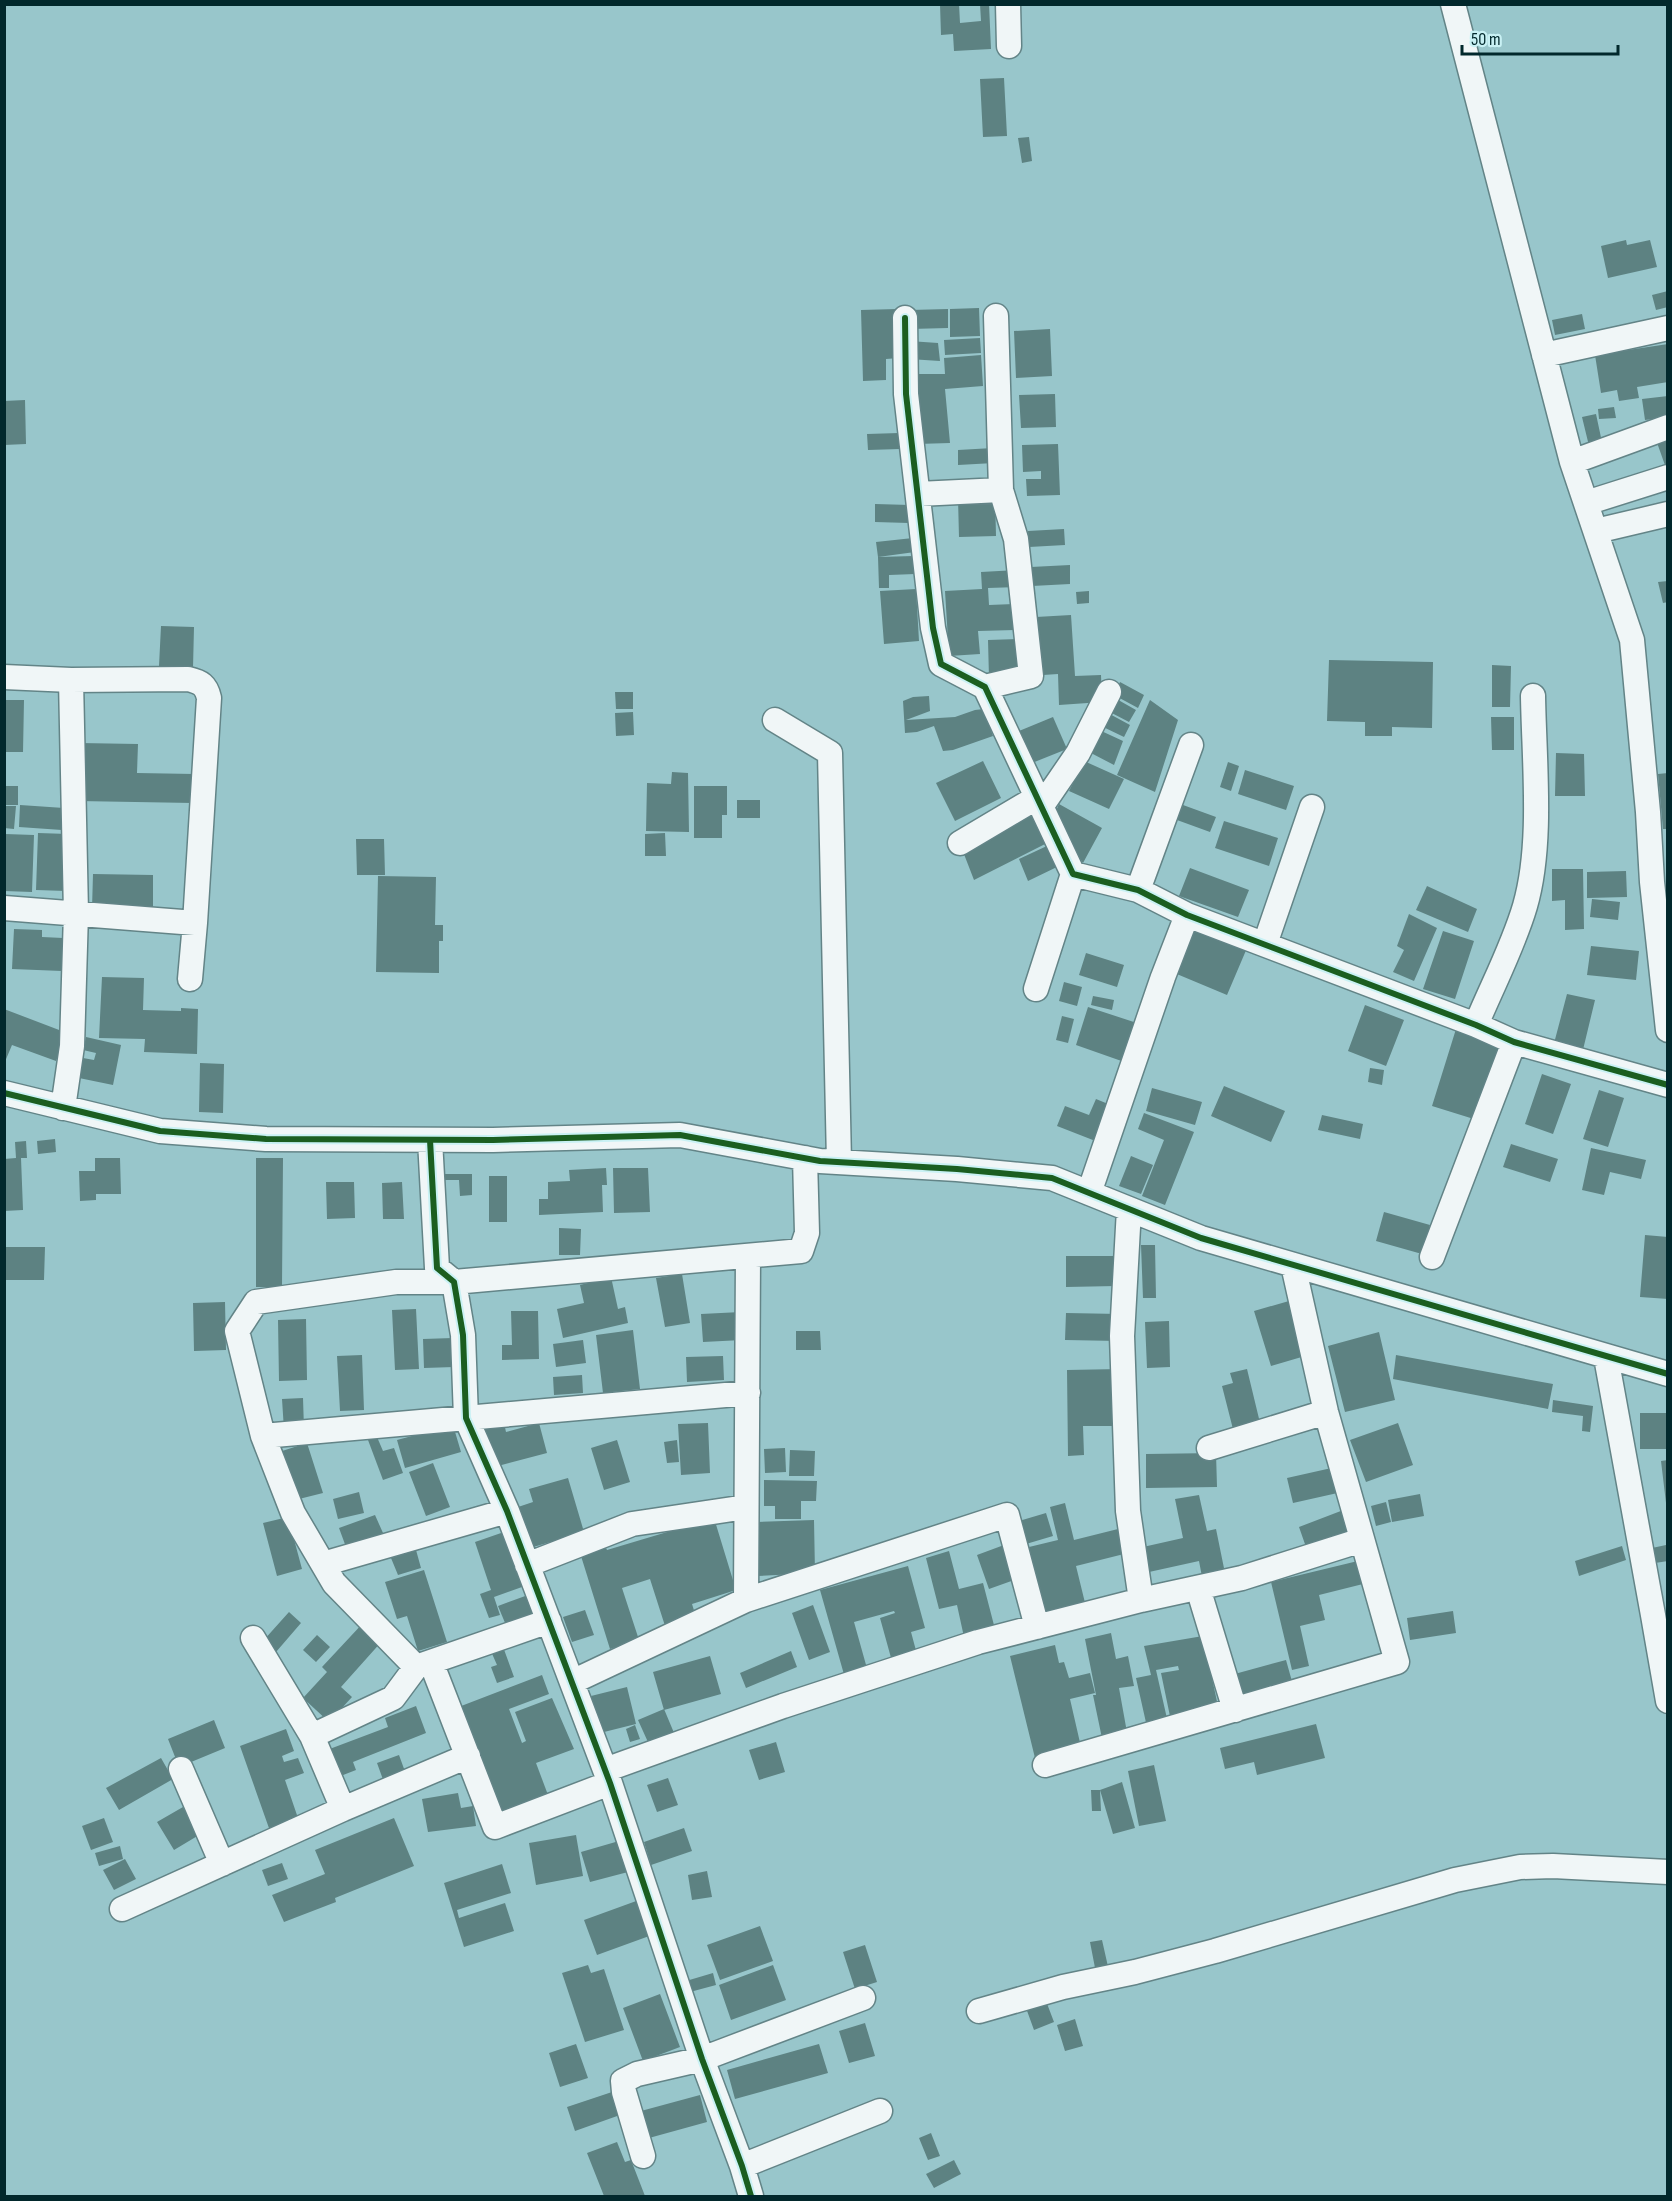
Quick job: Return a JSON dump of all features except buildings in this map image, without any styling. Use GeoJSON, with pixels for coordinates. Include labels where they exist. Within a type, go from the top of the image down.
{"type":"FeatureCollection","features":[{"type":"Feature","properties":{"kind":"street"},"geometry":{"type":"LineString","coordinates":[[1008,4],[1008,46]]}},
{"type":"Feature","properties":{"kind":"street"},"geometry":{"type":"LineString","coordinates":[[1453,4],[1572,462],[1632,640],[1652,882],[1668,1030]]}},
{"type":"Feature","properties":{"kind":"street"},"geometry":{"type":"LineString","coordinates":[[985,687],[1031,676],[1016,539],[1001,490],[996,316]]}},
{"type":"Feature","properties":{"kind":"street"},"geometry":{"type":"LineString","coordinates":[[905,318],[906,394],[933,628],[941,664],[985,687],[1072,874],[1036,989]]}},
{"type":"Feature","properties":{"kind":"street"},"geometry":{"type":"LineString","coordinates":[[1544,355],[1668,328]]}},
{"type":"Feature","properties":{"kind":"street"},"geometry":{"type":"LineString","coordinates":[[1572,462],[1668,427]]}},
{"type":"Feature","properties":{"kind":"street"},"geometry":{"type":"LineString","coordinates":[[1586,503],[1668,477]]}},
{"type":"Feature","properties":{"kind":"street"},"geometry":{"type":"LineString","coordinates":[[918,494],[1001,490]]}},
{"type":"Feature","properties":{"kind":"street"},"geometry":{"type":"LineString","coordinates":[[1596,531],[1668,513]]}},
{"type":"Feature","properties":{"kind":"street"},"geometry":{"type":"LineString","coordinates":[[4,677],[71,680],[188,679],[200,682],[207,688],[209,698],[190,979]]}},
{"type":"Feature","properties":{"kind":"street"},"geometry":{"type":"LineString","coordinates":[[63,1108],[72,1046],[76,913],[71,680]]}},
{"type":"Feature","properties":{"kind":"street"},"geometry":{"type":"LineString","coordinates":[[960,843],[1039,803],[1077,753],[1109,692]]}},
{"type":"Feature","properties":{"kind":"street"},"geometry":{"type":"LineString","coordinates":[[1476,1025],[1525,906],[1532,874],[1535,844],[1533,696]]}},
{"type":"Feature","properties":{"kind":"street"},"geometry":{"type":"LineString","coordinates":[[775,720],[830,753],[839,1162]]}},
{"type":"Feature","properties":{"kind":"street"},"geometry":{"type":"LineString","coordinates":[[1138,890],[1191,745]]}},
{"type":"Feature","properties":{"kind":"street"},"geometry":{"type":"LineString","coordinates":[[1265,944],[1312,807]]}},
{"type":"Feature","properties":{"kind":"street"},"geometry":{"type":"LineString","coordinates":[[1072,874],[1138,890],[1187,915],[1476,1025],[1514,1042],[1668,1085]]}},
{"type":"Feature","properties":{"kind":"street"},"geometry":{"type":"LineString","coordinates":[[4,908],[195,923]]}},
{"type":"Feature","properties":{"kind":"street"},"geometry":{"type":"LineString","coordinates":[[1089,1193],[1163,977],[1187,915]]}},
{"type":"Feature","properties":{"kind":"street"},"geometry":{"type":"LineString","coordinates":[[1432,1257],[1514,1042]]}},
{"type":"Feature","properties":{"kind":"street"},"geometry":{"type":"LineString","coordinates":[[4,1093],[160,1131],[266,1139],[430,1140],[680,1135],[839,1162],[957,1169],[1052,1178],[1201,1238],[1668,1374]]}},
{"type":"Feature","properties":{"kind":"street"},"geometry":{"type":"LineString","coordinates":[[430,1140],[437,1268],[454,1282],[463,1335],[466,1418],[507,1511],[607,1776],[702,2059],[751,2196]]}},
{"type":"Feature","properties":{"kind":"street"},"geometry":{"type":"LineString","coordinates":[[805,1158],[807,1233],[801,1251],[454,1282],[396,1282],[256,1302],[237,1331],[263,1436],[293,1513],[334,1584],[424,1665],[468,1756],[495,1827],[607,1776],[826,1692],[978,1642],[1141,1600],[1242,1578],[1322,1555],[1362,1540]]}},
{"type":"Feature","properties":{"kind":"street"},"geometry":{"type":"LineString","coordinates":[[1129,1209],[1123,1347],[1128,1511],[1141,1600]]}},
{"type":"Feature","properties":{"kind":"street"},"geometry":{"type":"LineString","coordinates":[[746,1600],[748,1256]]}},
{"type":"Feature","properties":{"kind":"street"},"geometry":{"type":"LineString","coordinates":[[1045,1765],[1397,1662],[1326,1412],[1293,1265]]}},
{"type":"Feature","properties":{"kind":"street"},"geometry":{"type":"LineString","coordinates":[[1606,1357],[1668,1701]]}},
{"type":"Feature","properties":{"kind":"street"},"geometry":{"type":"LineString","coordinates":[[263,1436],[748,1393]]}},
{"type":"Feature","properties":{"kind":"street"},"geometry":{"type":"LineString","coordinates":[[1209,1448],[1326,1412]]}},
{"type":"Feature","properties":{"kind":"street"},"geometry":{"type":"LineString","coordinates":[[527,1564],[632,1524],[747,1507]]}},
{"type":"Feature","properties":{"kind":"street"},"geometry":{"type":"LineString","coordinates":[[323,1564],[507,1511]]}},
{"type":"Feature","properties":{"kind":"street"},"geometry":{"type":"LineString","coordinates":[[572,1682],[746,1600],[1007,1515],[1037,1627]]}},
{"type":"Feature","properties":{"kind":"street"},"geometry":{"type":"LineString","coordinates":[[1198,1588],[1235,1710]]}},
{"type":"Feature","properties":{"kind":"street"},"geometry":{"type":"LineString","coordinates":[[312,1736],[393,1698],[424,1665],[549,1621]]}},
{"type":"Feature","properties":{"kind":"street"},"geometry":{"type":"LineString","coordinates":[[253,1638],[312,1736],[343,1809]]}},
{"type":"Feature","properties":{"kind":"street"},"geometry":{"type":"LineString","coordinates":[[122,1909],[343,1809],[468,1756]]}},
{"type":"Feature","properties":{"kind":"street"},"geometry":{"type":"LineString","coordinates":[[181,1769],[222,1864]]}},
{"type":"Feature","properties":{"kind":"street"},"geometry":{"type":"LineString","coordinates":[[979,2011],[1071,1985],[1174,1962],[1489,1872],[1520,1867],[1553,1866],[1668,1872]]}},
{"type":"Feature","properties":{"kind":"street"},"geometry":{"type":"LineString","coordinates":[[643,2156],[624,2092],[623,2081],[637,2074],[702,2059],[863,1998]]}},
{"type":"Feature","properties":{"kind":"street"},"geometry":{"type":"LineString","coordinates":[[742,2166],[880,2111]]}},
{"type":"Feature","properties":{"kind":"cycle path"},"geometry":{"type":"LineString","coordinates":[[905,318],[906,394],[933,628],[941,664],[985,687],[1073,874],[1138,890],[1187,915],[1476,1025],[1514,1042],[1668,1085]]}},
{"type":"Feature","properties":{"kind":"cycle path"},"geometry":{"type":"LineString","coordinates":[[4,1093],[160,1131],[266,1139],[493,1140],[680,1135],[820,1161],[957,1169],[1052,1178],[1201,1238],[1668,1374]]}},
{"type":"Feature","properties":{"kind":"cycle path"},"geometry":{"type":"LineString","coordinates":[[430,1140],[437,1268],[454,1282],[463,1335],[466,1418],[507,1511],[610,1783],[702,2059],[751,2196]]}}]}
